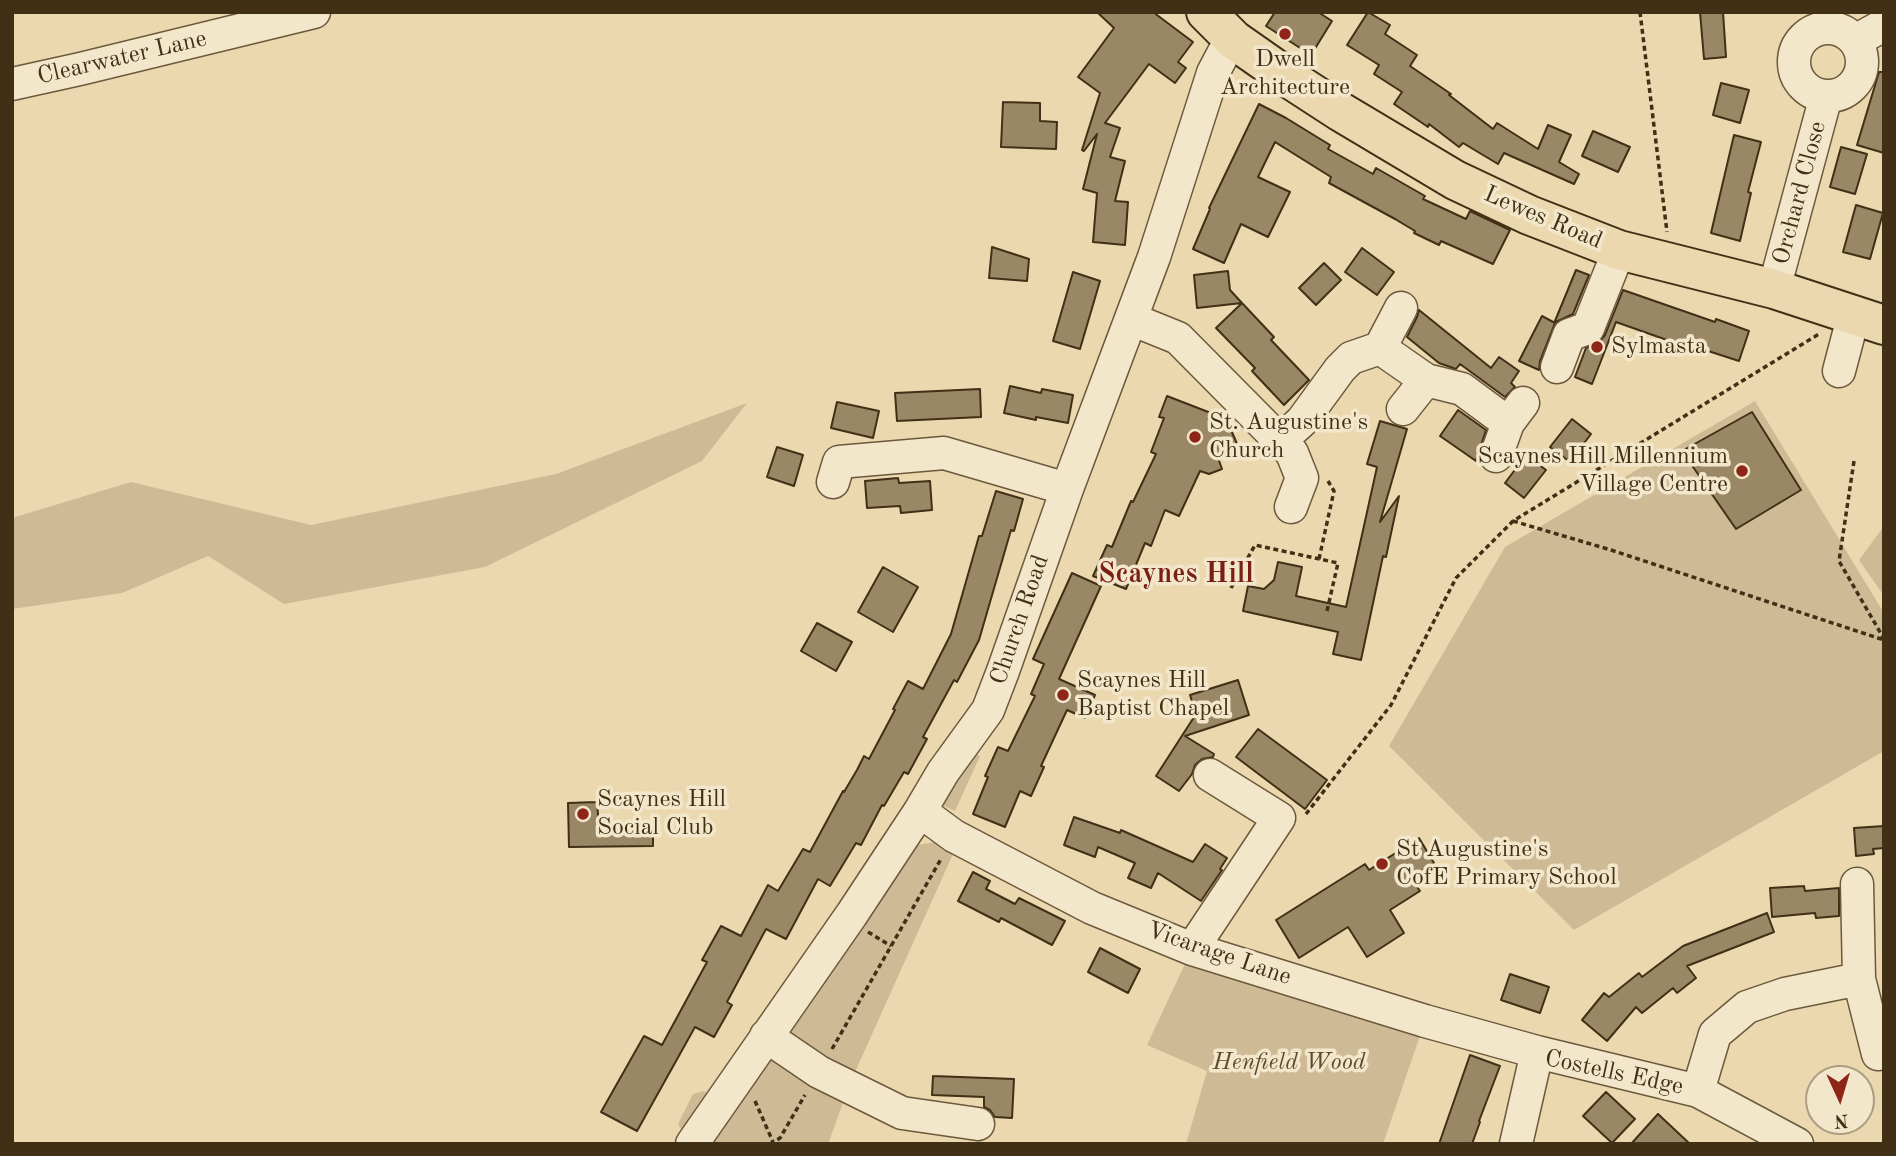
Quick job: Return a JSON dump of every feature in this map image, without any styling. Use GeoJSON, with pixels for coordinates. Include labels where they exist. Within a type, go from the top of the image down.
{"type":"FeatureCollection","features":[{"type":"Feature","properties":{"kind":"highway","name":"Lewes Road"},"geometry":{"type":"LineString","coordinates":[[1220,22],[1284,75],[1341,112],[1455,180],[1529,215],[1619,250],[1774,289],[1855,315]]}},
{"type":"Feature","properties":{"kind":"street","name":"Clearwater Lane"},"geometry":{"type":"LineString","coordinates":[[12,84],[314,12]]}},
{"type":"Feature","properties":{"kind":"street","name":"Church Road"},"geometry":{"type":"LineString","coordinates":[[692,1144],[852,914],[943,772],[988,710],[1067,489],[1132,319],[1213,73],[1223,54],[1220,22]]}},
{"type":"Feature","properties":{"kind":"street"},"geometry":{"type":"LineString","coordinates":[[1855,41],[1884,25]]}},
{"type":"Feature","properties":{"kind":"street","name":"Orchard Close"},"geometry":{"type":"LineString","coordinates":[[1825,27],[1846,33],[1855,41],[1860,50],[1861,72],[1848,90],[1838,95],[1826,96],[1805,88],[1794,68],[1797,46],[1804,37],[1813,30],[1825,27]]}},
{"type":"Feature","properties":{"kind":"street","name":"Orchard Close"},"geometry":{"type":"LineString","coordinates":[[1774,289],[1826,96]]}},
{"type":"Feature","properties":{"kind":"street"},"geometry":{"type":"LineString","coordinates":[[1557,367],[1569,335],[1588,328],[1619,250]]}},
{"type":"Feature","properties":{"kind":"street"},"geometry":{"type":"LineString","coordinates":[[1281,440],[1302,421],[1351,358],[1380,348],[1401,308]]}},
{"type":"Feature","properties":{"kind":"street"},"geometry":{"type":"LineString","coordinates":[[1839,371],[1855,315]]}},
{"type":"Feature","properties":{"kind":"street"},"geometry":{"type":"LineString","coordinates":[[1132,319],[1178,338],[1292,453],[1302,478],[1291,507]]}},
{"type":"Feature","properties":{"kind":"street"},"geometry":{"type":"LineString","coordinates":[[1380,348],[1426,380],[1462,389],[1516,413],[1496,456]]}},
{"type":"Feature","properties":{"kind":"street"},"geometry":{"type":"LineString","coordinates":[[1403,409],[1426,380]]}},
{"type":"Feature","properties":{"kind":"street"},"geometry":{"type":"LineString","coordinates":[[832,482],[839,462],[944,453],[1067,489]]}},
{"type":"Feature","properties":{"kind":"street"},"geometry":{"type":"LineString","coordinates":[[1192,949],[1279,818],[1210,775]]}},
{"type":"Feature","properties":{"kind":"street","name":"Vicarage Lane"},"geometry":{"type":"LineString","coordinates":[[920,810],[954,836],[1092,908],[1192,949],[1425,1021],[1537,1052]]}},
{"type":"Feature","properties":{"kind":"street"},"geometry":{"type":"LineString","coordinates":[[1857,884],[1859,979],[1878,1055]]}},
{"type":"Feature","properties":{"kind":"street","name":"Costells Edge"},"geometry":{"type":"LineString","coordinates":[[1698,1091],[1715,1034],[1747,1007],[1785,994],[1859,979]]}},
{"type":"Feature","properties":{"kind":"street"},"geometry":{"type":"LineString","coordinates":[[766,1036],[819,1072],[902,1113],[978,1124]]}},
{"type":"Feature","properties":{"kind":"street","name":"Costells Edge"},"geometry":{"type":"LineString","coordinates":[[1516,1144],[1537,1052],[1698,1091],[1797,1144]]}},
{"type":"Feature","properties":{"kind":"path"},"geometry":{"type":"LineString","coordinates":[[1640,12],[1671,264]]}},
{"type":"Feature","properties":{"kind":"path"},"geometry":{"type":"LineString","coordinates":[[1271,830],[1298,824],[1391,705],[1456,578],[1513,521],[1855,315]]}},
{"type":"Feature","properties":{"kind":"path"},"geometry":{"type":"LineString","coordinates":[[1854,461],[1839,561],[1884,639]]}},
{"type":"Feature","properties":{"kind":"path"},"geometry":{"type":"LineString","coordinates":[[1513,521],[1884,639]]}},
{"type":"Feature","properties":{"kind":"path"},"geometry":{"type":"LineString","coordinates":[[1231,588],[1255,545],[1338,563],[1327,611]]}},
{"type":"Feature","properties":{"kind":"path"},"geometry":{"type":"LineString","coordinates":[[742,1070],[772,1143],[780,1138],[954,836]]}},
{"type":"Feature","properties":{"kind":"green space"},"geometry":{"type":"Polygon","coordinates":[[[1755,401],[1884,613],[1884,751],[1574,930],[1389,746],[1505,547],[1755,401]]]}},
{"type":"Feature","properties":{"kind":"green space"},"geometry":{"type":"Polygon","coordinates":[[[747,403],[702,461],[485,567],[284,604],[208,556],[122,593],[12,609],[12,518],[131,482],[311,525],[556,474],[747,403]]]}},
{"type":"Feature","properties":{"kind":"green space"},"geometry":{"type":"Polygon","coordinates":[[[1884,526],[1884,596],[1859,560],[1884,526]]]}},
{"type":"Feature","properties":{"kind":"green space"},"geometry":{"type":"Polygon","coordinates":[[[961,746],[980,756],[955,811],[944,806],[940,797],[961,746]]]}},
{"type":"Feature","properties":{"kind":"green space"},"geometry":{"type":"Polygon","coordinates":[[[935,842],[953,854],[851,1081],[828,1144],[692,1144],[895,849],[935,842]]]}},
{"type":"Feature","properties":{"kind":"green space","name":"Henfield Wood"},"geometry":{"type":"Polygon","coordinates":[[[1192,949],[1425,1021],[1383,1144],[1186,1144],[1207,1071],[1147,1045],[1192,949]]]}},
{"type":"Feature","properties":{"kind":"green space"},"geometry":{"type":"Polygon","coordinates":[[[703,1091],[711,1094],[689,1134],[678,1124],[693,1094],[703,1091]]]}},
{"type":"Feature","properties":{"kind":"building"},"geometry":{"type":"Polygon","coordinates":[[[1097,12],[1153,12],[1193,42],[1178,62],[1186,68],[1175,83],[1149,64],[1105,123],[1120,128],[1110,157],[1125,161],[1115,201],[1128,202],[1125,245],[1093,242],[1097,193],[1083,189],[1097,134],[1084,151],[1082,150],[1100,93],[1078,77],[1114,28],[1097,12]]]}},
{"type":"Feature","properties":{"kind":"building"},"geometry":{"type":"Polygon","coordinates":[[[1275,12],[1318,12],[1332,21],[1311,55],[1266,26],[1275,12]]]}},
{"type":"Feature","properties":{"kind":"building"},"geometry":{"type":"Polygon","coordinates":[[[1368,12],[1390,25],[1385,34],[1417,55],[1410,66],[1451,94],[1449,95],[1493,129],[1497,123],[1538,149],[1548,125],[1571,135],[1559,162],[1579,174],[1574,184],[1504,153],[1498,164],[1463,143],[1459,147],[1429,124],[1428,127],[1394,104],[1402,92],[1374,74],[1379,65],[1347,45],[1368,12]]]}},
{"type":"Feature","properties":{"kind":"building"},"geometry":{"type":"Polygon","coordinates":[[[1700,12],[1723,12],[1726,57],[1704,59],[1700,12]]]}},
{"type":"Feature","properties":{"kind":"building"},"geometry":{"type":"Polygon","coordinates":[[[1879,72],[1884,72],[1884,153],[1857,145],[1879,72]]]}},
{"type":"Feature","properties":{"kind":"building"},"geometry":{"type":"Polygon","coordinates":[[[1721,83],[1749,90],[1740,123],[1713,115],[1721,83]]]}},
{"type":"Feature","properties":{"kind":"building"},"geometry":{"type":"Polygon","coordinates":[[[1003,102],[1040,103],[1040,121],[1057,122],[1056,149],[1001,147],[1003,102]]]}},
{"type":"Feature","properties":{"kind":"building"},"geometry":{"type":"Polygon","coordinates":[[[1259,104],[1330,145],[1328,149],[1373,174],[1376,168],[1425,196],[1423,199],[1466,219],[1470,211],[1510,230],[1493,264],[1441,241],[1439,245],[1414,233],[1415,231],[1395,219],[1329,183],[1331,177],[1275,142],[1258,177],[1290,192],[1268,237],[1241,224],[1224,263],[1193,249],[1209,208],[1259,104]]]}},
{"type":"Feature","properties":{"kind":"building"},"geometry":{"type":"Polygon","coordinates":[[[1593,131],[1630,147],[1618,172],[1582,156],[1593,131]]]}},
{"type":"Feature","properties":{"kind":"building"},"geometry":{"type":"Polygon","coordinates":[[[1734,135],[1761,142],[1748,192],[1751,193],[1740,241],[1711,233],[1734,135]]]}},
{"type":"Feature","properties":{"kind":"building"},"geometry":{"type":"Polygon","coordinates":[[[1841,147],[1867,154],[1855,194],[1830,187],[1841,147]]]}},
{"type":"Feature","properties":{"kind":"building"},"geometry":{"type":"Polygon","coordinates":[[[1856,205],[1883,213],[1870,259],[1843,252],[1856,205]]]}},
{"type":"Feature","properties":{"kind":"building"},"geometry":{"type":"Polygon","coordinates":[[[992,247],[1029,259],[1027,281],[989,278],[992,247]]]}},
{"type":"Feature","properties":{"kind":"building"},"geometry":{"type":"Polygon","coordinates":[[[1362,248],[1394,272],[1377,295],[1345,272],[1362,248]]]}},
{"type":"Feature","properties":{"kind":"building"},"geometry":{"type":"Polygon","coordinates":[[[1324,263],[1341,280],[1316,305],[1299,288],[1324,263]]]}},
{"type":"Feature","properties":{"kind":"building"},"geometry":{"type":"Polygon","coordinates":[[[1576,270],[1589,275],[1573,314],[1556,322],[1555,321],[1576,270]]]}},
{"type":"Feature","properties":{"kind":"building"},"geometry":{"type":"Polygon","coordinates":[[[1228,271],[1230,290],[1242,303],[1197,308],[1194,275],[1228,271]]]}},
{"type":"Feature","properties":{"kind":"building"},"geometry":{"type":"Polygon","coordinates":[[[1073,272],[1100,281],[1080,349],[1053,341],[1073,272]]]}},
{"type":"Feature","properties":{"kind":"building"},"geometry":{"type":"Polygon","coordinates":[[[1623,290],[1749,331],[1739,361],[1699,348],[1698,351],[1616,322],[1592,384],[1575,377],[1586,348],[1600,341],[1605,335],[1623,290]]]}},
{"type":"Feature","properties":{"kind":"building"},"geometry":{"type":"Polygon","coordinates":[[[1242,303],[1274,337],[1271,340],[1309,380],[1284,405],[1252,371],[1255,368],[1216,328],[1242,303]]]}},
{"type":"Feature","properties":{"kind":"building"},"geometry":{"type":"Polygon","coordinates":[[[1419,310],[1491,368],[1499,357],[1519,371],[1511,383],[1515,387],[1505,397],[1460,364],[1456,369],[1439,363],[1407,337],[1419,310]]]}},
{"type":"Feature","properties":{"kind":"building"},"geometry":{"type":"Polygon","coordinates":[[[1542,316],[1555,323],[1539,370],[1519,361],[1542,316]]]}},
{"type":"Feature","properties":{"kind":"building"},"geometry":{"type":"Polygon","coordinates":[[[1010,386],[1041,393],[1042,389],[1073,395],[1068,423],[1004,413],[1010,386]]]}},
{"type":"Feature","properties":{"kind":"building"},"geometry":{"type":"Polygon","coordinates":[[[980,389],[981,417],[897,421],[895,393],[980,389]]]}},
{"type":"Feature","properties":{"kind":"building"},"geometry":{"type":"Polygon","coordinates":[[[1167,396],[1216,415],[1218,427],[1228,423],[1238,446],[1217,455],[1222,469],[1209,474],[1200,471],[1179,516],[1165,510],[1151,546],[1145,543],[1126,589],[1093,576],[1107,545],[1112,547],[1131,501],[1133,502],[1156,454],[1151,452],[1164,418],[1159,417],[1167,396]]]}},
{"type":"Feature","properties":{"kind":"building"},"geometry":{"type":"Polygon","coordinates":[[[837,402],[879,411],[873,438],[831,428],[837,402]]]}},
{"type":"Feature","properties":{"kind":"building"},"geometry":{"type":"Polygon","coordinates":[[[1458,410],[1486,430],[1476,461],[1440,436],[1458,410]]]}},
{"type":"Feature","properties":{"kind":"building","name":"Scaynes Hill Millennium Village Centre"},"geometry":{"type":"Polygon","coordinates":[[[1752,412],[1801,490],[1736,529],[1682,451],[1752,412]]]}},
{"type":"Feature","properties":{"kind":"building"},"geometry":{"type":"Polygon","coordinates":[[[1572,419],[1591,434],[1570,462],[1550,447],[1572,419]]]}},
{"type":"Feature","properties":{"kind":"building"},"geometry":{"type":"Polygon","coordinates":[[[1380,421],[1407,429],[1380,522],[1399,496],[1361,660],[1333,654],[1338,632],[1243,611],[1248,586],[1264,589],[1274,580],[1278,562],[1302,567],[1296,596],[1346,607],[1377,467],[1367,464],[1380,421]]]}},
{"type":"Feature","properties":{"kind":"building"},"geometry":{"type":"Polygon","coordinates":[[[777,447],[803,455],[794,486],[767,477],[777,447]]]}},
{"type":"Feature","properties":{"kind":"building"},"geometry":{"type":"Polygon","coordinates":[[[1526,455],[1546,470],[1524,498],[1505,483],[1526,455]]]}},
{"type":"Feature","properties":{"kind":"building"},"geometry":{"type":"Polygon","coordinates":[[[898,478],[899,483],[930,481],[932,510],[901,513],[900,506],[867,508],[865,481],[898,478]]]}},
{"type":"Feature","properties":{"kind":"building"},"geometry":{"type":"Polygon","coordinates":[[[996,491],[1023,499],[1014,531],[1011,530],[979,640],[923,737],[927,739],[908,774],[904,772],[884,806],[882,805],[861,845],[856,843],[830,886],[818,879],[786,939],[766,929],[727,1002],[732,1005],[714,1037],[695,1027],[637,1131],[601,1112],[644,1036],[662,1045],[707,962],[702,960],[721,926],[741,936],[768,885],[778,891],[803,849],[810,852],[864,756],[869,759],[908,681],[923,689],[951,634],[979,536],[982,536],[996,491]]]}},
{"type":"Feature","properties":{"kind":"building"},"geometry":{"type":"Polygon","coordinates":[[[883,567],[918,587],[893,632],[858,612],[883,567]]]}},
{"type":"Feature","properties":{"kind":"building"},"geometry":{"type":"Polygon","coordinates":[[[1072,573],[1101,586],[1059,679],[1095,695],[1085,718],[1067,710],[1041,766],[1044,767],[1031,796],[1020,791],[1005,827],[973,814],[998,747],[1008,751],[1035,696],[1031,694],[1044,664],[1033,659],[1072,573]]]}},
{"type":"Feature","properties":{"kind":"building"},"geometry":{"type":"Polygon","coordinates":[[[817,623],[852,642],[836,671],[801,651],[817,623]]]}},
{"type":"Feature","properties":{"kind":"building"},"geometry":{"type":"Polygon","coordinates":[[[1238,680],[1249,715],[1185,736],[1214,754],[1195,765],[1192,774],[1179,791],[1156,776],[1196,714],[1190,695],[1238,680]]]}},
{"type":"Feature","properties":{"kind":"building"},"geometry":{"type":"Polygon","coordinates":[[[1258,729],[1327,780],[1305,809],[1236,757],[1258,729]]]}},
{"type":"Feature","properties":{"kind":"building","name":"Scaynes Hill Social Club"},"geometry":{"type":"Polygon","coordinates":[[[597,802],[599,826],[653,826],[653,846],[569,847],[568,803],[597,802]]]}},
{"type":"Feature","properties":{"kind":"building"},"geometry":{"type":"Polygon","coordinates":[[[1074,817],[1120,833],[1121,830],[1193,862],[1205,844],[1227,858],[1201,901],[1158,873],[1151,888],[1128,878],[1135,863],[1098,847],[1095,857],[1064,845],[1074,817]]]}},
{"type":"Feature","properties":{"kind":"building"},"geometry":{"type":"Polygon","coordinates":[[[1884,826],[1884,848],[1873,849],[1874,854],[1856,856],[1854,828],[1884,826]]]}},
{"type":"Feature","properties":{"kind":"building"},"geometry":{"type":"Polygon","coordinates":[[[1419,838],[1434,863],[1411,878],[1420,891],[1390,910],[1404,933],[1367,957],[1348,927],[1299,958],[1276,920],[1365,864],[1369,870],[1419,838]]]}},
{"type":"Feature","properties":{"kind":"building"},"geometry":{"type":"Polygon","coordinates":[[[973,872],[990,881],[986,889],[1015,904],[1019,898],[1065,921],[1052,945],[1001,918],[999,922],[958,901],[973,872]]]}},
{"type":"Feature","properties":{"kind":"building"},"geometry":{"type":"Polygon","coordinates":[[[1804,886],[1805,891],[1839,888],[1839,916],[1816,918],[1815,913],[1772,917],[1770,888],[1804,886]]]}},
{"type":"Feature","properties":{"kind":"building"},"geometry":{"type":"Polygon","coordinates":[[[1767,913],[1774,932],[1687,966],[1696,978],[1677,993],[1673,988],[1642,1013],[1636,1007],[1607,1041],[1582,1020],[1604,993],[1609,997],[1639,973],[1642,977],[1683,946],[1767,913]]]}},
{"type":"Feature","properties":{"kind":"building"},"geometry":{"type":"Polygon","coordinates":[[[1100,948],[1140,969],[1128,993],[1088,972],[1100,948]]]}},
{"type":"Feature","properties":{"kind":"building"},"geometry":{"type":"Polygon","coordinates":[[[1510,974],[1549,987],[1540,1013],[1501,1000],[1510,974]]]}},
{"type":"Feature","properties":{"kind":"building"},"geometry":{"type":"Polygon","coordinates":[[[1470,1055],[1500,1066],[1472,1144],[1439,1144],[1470,1055]]]}},
{"type":"Feature","properties":{"kind":"building"},"geometry":{"type":"Polygon","coordinates":[[[933,1076],[1014,1079],[1012,1118],[995,1117],[984,1107],[984,1097],[932,1095],[933,1076]]]}},
{"type":"Feature","properties":{"kind":"building"},"geometry":{"type":"Polygon","coordinates":[[[1606,1092],[1635,1119],[1612,1143],[1583,1116],[1606,1092]]]}},
{"type":"Feature","properties":{"kind":"building"},"geometry":{"type":"Polygon","coordinates":[[[1658,1114],[1690,1144],[1631,1144],[1658,1114]]]}},
{"type":"Feature","properties":{"kind":"place","name":"Dwell Architecture"},"geometry":{"type":"Point","coordinates":[1285,34]}},
{"type":"Feature","properties":{"kind":"place","name":"Sylmasta"},"geometry":{"type":"Point","coordinates":[1597,347]}},
{"type":"Feature","properties":{"kind":"place","name":"St. Augustine's Church"},"geometry":{"type":"Point","coordinates":[1195,437]}},
{"type":"Feature","properties":{"kind":"place","name":"Scaynes Hill Millennium Village Centre"},"geometry":{"type":"Point","coordinates":[1742,471]}},
{"type":"Feature","properties":{"kind":"place","name":"Scaynes Hill Baptist Chapel"},"geometry":{"type":"Point","coordinates":[1063,695]}},
{"type":"Feature","properties":{"kind":"place","name":"Scaynes Hill Social Club"},"geometry":{"type":"Point","coordinates":[583,814]}},
{"type":"Feature","properties":{"kind":"place","name":"St Augustine's CofE Primary School"},"geometry":{"type":"Point","coordinates":[1382,864]}},
{"type":"Feature","properties":{"kind":"district","name":"Scaynes Hill"},"geometry":{"type":"Point","coordinates":[1176,575]}}]}
